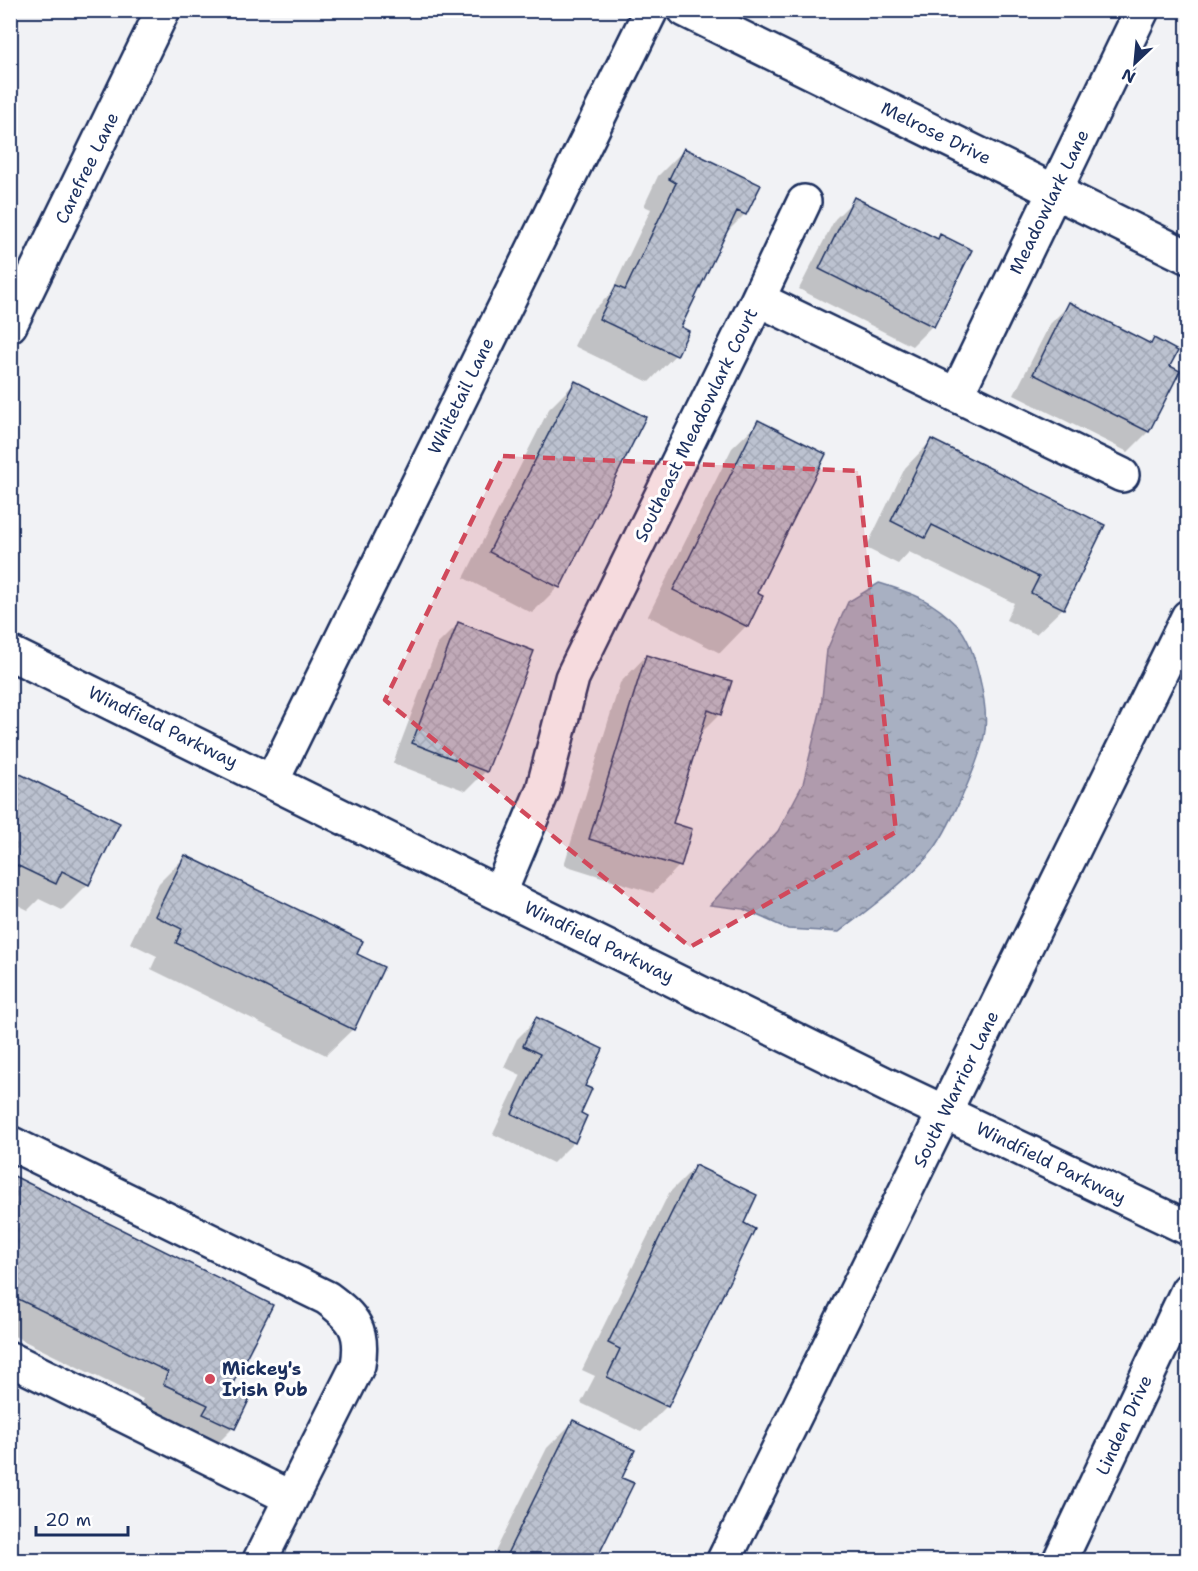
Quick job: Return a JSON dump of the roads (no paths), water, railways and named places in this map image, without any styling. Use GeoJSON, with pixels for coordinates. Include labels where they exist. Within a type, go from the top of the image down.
{"type":"FeatureCollection","features":[{"type":"Feature","properties":{"kind":"street","name":"Carefree Lane"},"geometry":{"type":"LineString","coordinates":[[10,325],[163,10]]}},
{"type":"Feature","properties":{"kind":"street","name":"Whitetail Lane"},"geometry":{"type":"LineString","coordinates":[[272,781],[651,10]]}},
{"type":"Feature","properties":{"kind":"street","name":"Melrose Drive"},"geometry":{"type":"LineString","coordinates":[[685,10],[1188,257]]}},
{"type":"Feature","properties":{"kind":"street","name":"Meadowlark Lane"},"geometry":{"type":"LineString","coordinates":[[957,393],[1142,10]]}},
{"type":"Feature","properties":{"kind":"street"},"geometry":{"type":"LineString","coordinates":[[758,299],[804,202]]}},
{"type":"Feature","properties":{"kind":"street","name":"Southeast Meadowlark Court"},"geometry":{"type":"LineString","coordinates":[[500,892],[543,790],[572,678],[758,299],[957,393],[1122,475]]}},
{"type":"Feature","properties":{"kind":"street","name":"South Warrior Lane"},"geometry":{"type":"LineString","coordinates":[[724,1560],[1188,617]]}},
{"type":"Feature","properties":{"kind":"street","name":"Windfield Parkway"},"geometry":{"type":"LineString","coordinates":[[10,653],[500,892],[889,1086],[1188,1228]]}},
{"type":"Feature","properties":{"kind":"street"},"geometry":{"type":"LineString","coordinates":[[10,1143],[327,1298],[345,1311],[358,1329],[361,1347],[358,1365],[260,1560]]}},
{"type":"Feature","properties":{"kind":"street","name":"Linden Drive"},"geometry":{"type":"LineString","coordinates":[[1060,1560],[1188,1290]]}},
{"type":"Feature","properties":{"kind":"street"},"geometry":{"type":"LineString","coordinates":[[10,1359],[291,1498]]}},
{"type":"Feature","properties":{"kind":"water"},"geometry":{"type":"Polygon","coordinates":[[[879,583],[922,599],[939,609],[958,626],[975,660],[982,691],[985,730],[978,758],[954,814],[929,855],[886,895],[839,932],[788,929],[743,909],[710,905],[778,831],[803,784],[821,708],[827,650],[848,602],[879,583]]]}},
{"type":"Feature","properties":{"kind":"place","name":"Mickey's Irish Pub"},"geometry":{"type":"Point","coordinates":[210,1379]}}]}
